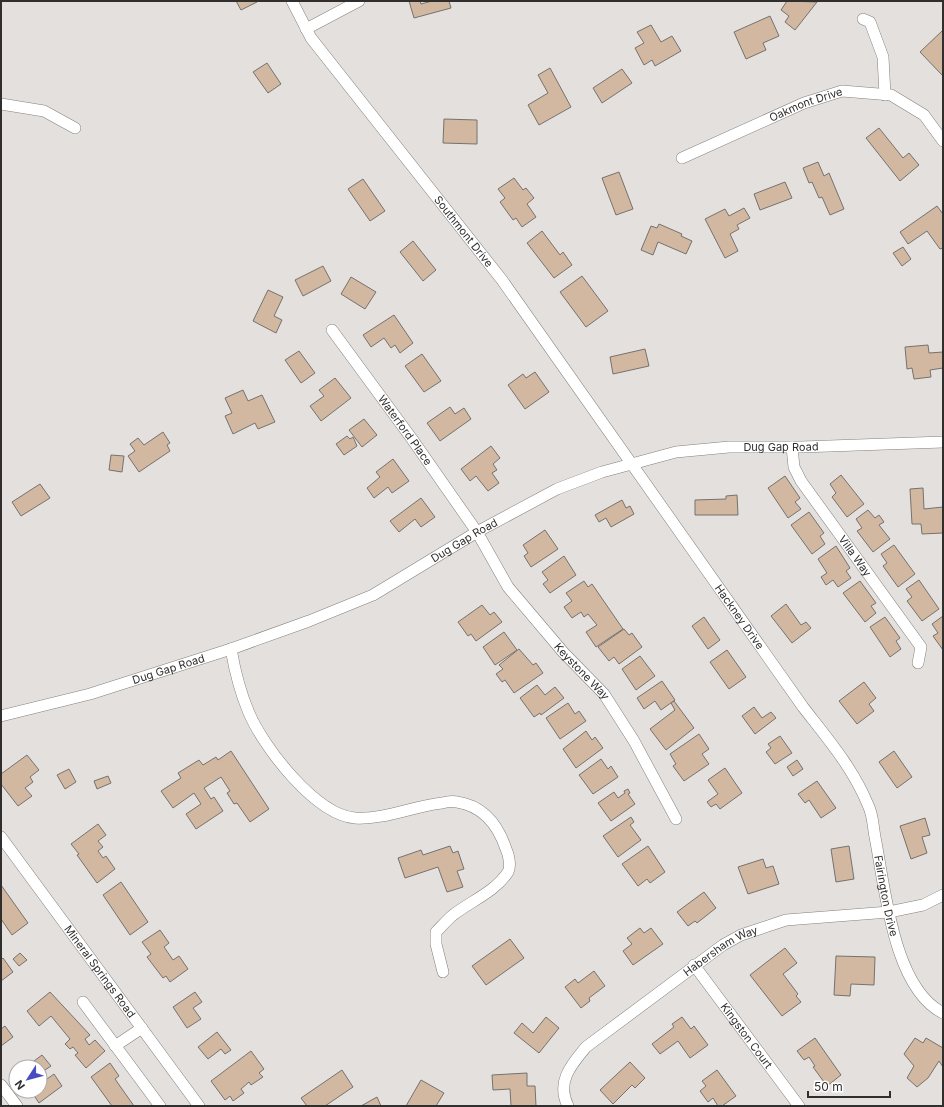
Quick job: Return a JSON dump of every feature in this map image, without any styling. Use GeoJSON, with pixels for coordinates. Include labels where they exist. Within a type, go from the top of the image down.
{"type":"FeatureCollection","features":[{"type":"Feature","properties":{"kind":"street","name":"Southmont Drive"},"geometry":{"type":"LineString","coordinates":[[292,1],[311,38],[502,280],[632,465]]}},
{"type":"Feature","properties":{"kind":"street"},"geometry":{"type":"LineString","coordinates":[[306,29],[359,1]]}},
{"type":"Feature","properties":{"kind":"street"},"geometry":{"type":"LineString","coordinates":[[863,19],[870,22],[883,57],[885,95]]}},
{"type":"Feature","properties":{"kind":"street","name":"Oakmont Drive"},"geometry":{"type":"LineString","coordinates":[[682,158],[804,103],[842,91],[885,95],[896,98],[924,115],[943,141]]}},
{"type":"Feature","properties":{"kind":"street"},"geometry":{"type":"LineString","coordinates":[[1,104],[44,111],[75,128]]}},
{"type":"Feature","properties":{"kind":"street","name":"Waterford Place"},"geometry":{"type":"LineString","coordinates":[[332,330],[412,439],[477,532]]}},
{"type":"Feature","properties":{"kind":"street","name":"Dug Gap Road"},"geometry":{"type":"LineString","coordinates":[[1,716],[90,694],[231,649],[309,621],[373,595],[477,532],[557,489],[602,472],[676,452],[729,447],[792,447],[943,442]]}},
{"type":"Feature","properties":{"kind":"street","name":"Villa Way"},"geometry":{"type":"LineString","coordinates":[[792,447],[794,467],[801,481],[921,648],[918,663]]}},
{"type":"Feature","properties":{"kind":"street","name":"Hackney Drive"},"geometry":{"type":"LineString","coordinates":[[632,465],[803,707],[848,766]]}},
{"type":"Feature","properties":{"kind":"street","name":"Keystone Way"},"geometry":{"type":"LineString","coordinates":[[477,532],[508,587],[562,652],[604,694],[634,741],[676,819]]}},
{"type":"Feature","properties":{"kind":"street"},"geometry":{"type":"LineString","coordinates":[[231,649],[235,675],[249,714],[262,736],[280,761],[306,791],[329,810],[355,818],[385,815],[429,804],[456,801],[472,807],[487,816],[500,830],[509,855],[509,871],[497,886],[452,916],[436,932],[436,944],[443,972]]}},
{"type":"Feature","properties":{"kind":"street","name":"Fairington Drive"},"geometry":{"type":"LineString","coordinates":[[848,766],[869,806],[889,912],[903,963],[917,992],[935,1009],[943,1013]]}},
{"type":"Feature","properties":{"kind":"street","name":"Mineral Springs Road"},"geometry":{"type":"LineString","coordinates":[[1,837],[199,1106]]}},
{"type":"Feature","properties":{"kind":"street","name":"Habersham Way"},"geometry":{"type":"LineString","coordinates":[[568,1106],[565,1100],[564,1080],[569,1067],[586,1047],[694,964],[723,945],[741,935],[786,920],[889,912],[923,905],[943,895]]}},
{"type":"Feature","properties":{"kind":"street","name":"Kingston Court"},"geometry":{"type":"LineString","coordinates":[[694,964],[799,1106]]}},
{"type":"Feature","properties":{"kind":"street"},"geometry":{"type":"LineString","coordinates":[[83,1002],[160,1106]]}},
{"type":"Feature","properties":{"kind":"street"},"geometry":{"type":"LineString","coordinates":[[115,1046],[142,1028]]}},
{"type":"Feature","properties":{"kind":"street"},"geometry":{"type":"LineString","coordinates":[[1,1085],[16,1106]]}},
{"type":"Feature","properties":{"kind":"building"},"geometry":{"type":"Polygon","coordinates":[[[236,1],[257,1],[257,2],[241,10],[236,1]]]}},
{"type":"Feature","properties":{"kind":"building"},"geometry":{"type":"Polygon","coordinates":[[[409,1],[420,1],[421,4],[432,1],[449,1],[451,8],[414,18],[409,1]]]}},
{"type":"Feature","properties":{"kind":"building"},"geometry":{"type":"Polygon","coordinates":[[[787,1],[817,2],[795,30],[785,22],[789,16],[781,10],[787,1]]]}},
{"type":"Feature","properties":{"kind":"building"},"geometry":{"type":"Polygon","coordinates":[[[770,16],[779,36],[763,43],[766,50],[746,59],[734,32],[770,16]]]}},
{"type":"Feature","properties":{"kind":"building"},"geometry":{"type":"Polygon","coordinates":[[[651,25],[661,42],[672,36],[681,51],[655,66],[652,60],[644,65],[635,48],[644,43],[637,32],[651,25]]]}},
{"type":"Feature","properties":{"kind":"building"},"geometry":{"type":"Polygon","coordinates":[[[942,31],[943,32],[943,76],[920,52],[942,31]]]}},
{"type":"Feature","properties":{"kind":"building"},"geometry":{"type":"Polygon","coordinates":[[[267,63],[281,84],[268,93],[253,72],[267,63]]]}},
{"type":"Feature","properties":{"kind":"building"},"geometry":{"type":"Polygon","coordinates":[[[550,68],[571,107],[539,125],[528,105],[548,93],[538,75],[550,68]]]}},
{"type":"Feature","properties":{"kind":"building"},"geometry":{"type":"Polygon","coordinates":[[[622,69],[632,83],[602,103],[593,88],[622,69]]]}},
{"type":"Feature","properties":{"kind":"building"},"geometry":{"type":"Polygon","coordinates":[[[444,119],[477,120],[477,144],[443,143],[444,119]]]}},
{"type":"Feature","properties":{"kind":"building"},"geometry":{"type":"Polygon","coordinates":[[[879,128],[903,158],[909,153],[919,165],[900,181],[866,138],[879,128]]]}},
{"type":"Feature","properties":{"kind":"building"},"geometry":{"type":"Polygon","coordinates":[[[818,162],[824,176],[829,173],[844,209],[830,215],[822,197],[819,198],[812,182],[809,183],[803,168],[818,162]]]}},
{"type":"Feature","properties":{"kind":"building"},"geometry":{"type":"Polygon","coordinates":[[[619,172],[633,209],[616,215],[602,178],[619,172]]]}},
{"type":"Feature","properties":{"kind":"building"},"geometry":{"type":"Polygon","coordinates":[[[514,178],[523,190],[526,188],[534,198],[527,204],[536,217],[522,227],[516,218],[513,220],[500,202],[505,198],[498,189],[514,178]]]}},
{"type":"Feature","properties":{"kind":"building"},"geometry":{"type":"Polygon","coordinates":[[[363,179],[385,211],[370,221],[348,189],[363,179]]]}},
{"type":"Feature","properties":{"kind":"building"},"geometry":{"type":"Polygon","coordinates":[[[785,182],[792,198],[760,210],[754,194],[785,182]]]}},
{"type":"Feature","properties":{"kind":"building"},"geometry":{"type":"Polygon","coordinates":[[[937,206],[943,214],[943,248],[940,249],[927,231],[908,244],[900,232],[937,206]]]}},
{"type":"Feature","properties":{"kind":"building"},"geometry":{"type":"Polygon","coordinates":[[[744,208],[750,218],[737,225],[739,229],[730,234],[738,251],[725,258],[705,219],[725,209],[729,216],[744,208]]]}},
{"type":"Feature","properties":{"kind":"building"},"geometry":{"type":"Polygon","coordinates":[[[659,224],[682,234],[681,236],[692,241],[686,254],[658,242],[653,255],[641,250],[651,226],[657,228],[659,224]]]}},
{"type":"Feature","properties":{"kind":"building"},"geometry":{"type":"Polygon","coordinates":[[[542,231],[560,255],[563,252],[572,265],[554,278],[527,243],[542,231]]]}},
{"type":"Feature","properties":{"kind":"building"},"geometry":{"type":"Polygon","coordinates":[[[413,241],[436,270],[423,281],[400,252],[413,241]]]}},
{"type":"Feature","properties":{"kind":"building"},"geometry":{"type":"Polygon","coordinates":[[[903,247],[911,259],[902,266],[893,253],[903,247]]]}},
{"type":"Feature","properties":{"kind":"building"},"geometry":{"type":"Polygon","coordinates":[[[323,266],[331,281],[303,296],[295,280],[323,266]]]}},
{"type":"Feature","properties":{"kind":"building"},"geometry":{"type":"Polygon","coordinates":[[[582,276],[608,311],[586,327],[560,292],[582,276]]]}},
{"type":"Feature","properties":{"kind":"building"},"geometry":{"type":"Polygon","coordinates":[[[351,277],[376,292],[365,309],[341,294],[351,277]]]}},
{"type":"Feature","properties":{"kind":"building"},"geometry":{"type":"Polygon","coordinates":[[[268,290],[283,297],[274,316],[282,320],[276,333],[253,321],[268,290]]]}},
{"type":"Feature","properties":{"kind":"building"},"geometry":{"type":"Polygon","coordinates":[[[394,315],[413,343],[400,353],[395,345],[391,348],[384,338],[371,347],[363,335],[394,315]]]}},
{"type":"Feature","properties":{"kind":"building"},"geometry":{"type":"Polygon","coordinates":[[[928,345],[929,353],[943,352],[943,368],[930,370],[931,377],[914,379],[912,368],[907,369],[905,347],[928,345]]]}},
{"type":"Feature","properties":{"kind":"building"},"geometry":{"type":"Polygon","coordinates":[[[645,349],[649,366],[613,374],[610,357],[645,349]]]}},
{"type":"Feature","properties":{"kind":"building"},"geometry":{"type":"Polygon","coordinates":[[[299,351],[315,373],[301,383],[285,360],[299,351]]]}},
{"type":"Feature","properties":{"kind":"building"},"geometry":{"type":"Polygon","coordinates":[[[422,354],[441,381],[424,392],[405,366],[422,354]]]}},
{"type":"Feature","properties":{"kind":"building"},"geometry":{"type":"Polygon","coordinates":[[[535,372],[549,392],[525,409],[508,385],[523,374],[526,378],[535,372]]]}},
{"type":"Feature","properties":{"kind":"building"},"geometry":{"type":"Polygon","coordinates":[[[335,378],[351,398],[321,421],[310,406],[324,396],[319,390],[335,378]]]}},
{"type":"Feature","properties":{"kind":"building"},"geometry":{"type":"Polygon","coordinates":[[[243,390],[248,401],[262,395],[275,422],[258,429],[255,423],[233,434],[225,416],[232,413],[225,398],[243,390]]]}},
{"type":"Feature","properties":{"kind":"building"},"geometry":{"type":"Polygon","coordinates":[[[450,407],[455,414],[464,408],[471,419],[440,441],[427,423],[450,407]]]}},
{"type":"Feature","properties":{"kind":"building"},"geometry":{"type":"Polygon","coordinates":[[[364,419],[377,435],[362,447],[349,430],[364,419]]]}},
{"type":"Feature","properties":{"kind":"building"},"geometry":{"type":"Polygon","coordinates":[[[163,432],[170,443],[167,445],[170,451],[139,472],[128,456],[135,451],[130,444],[138,438],[144,445],[163,432]]]}},
{"type":"Feature","properties":{"kind":"building"},"geometry":{"type":"Polygon","coordinates":[[[347,436],[350,439],[353,437],[357,446],[344,455],[336,444],[347,436]]]}},
{"type":"Feature","properties":{"kind":"building"},"geometry":{"type":"Polygon","coordinates":[[[491,446],[500,458],[493,464],[497,470],[492,473],[499,483],[488,491],[476,476],[470,481],[461,469],[491,446]]]}},
{"type":"Feature","properties":{"kind":"building"},"geometry":{"type":"Polygon","coordinates":[[[111,455],[124,456],[122,472],[109,470],[111,455]]]}},
{"type":"Feature","properties":{"kind":"building"},"geometry":{"type":"Polygon","coordinates":[[[393,459],[409,481],[392,493],[388,487],[374,498],[367,488],[380,477],[376,472],[393,459]]]}},
{"type":"Feature","properties":{"kind":"building"},"geometry":{"type":"Polygon","coordinates":[[[841,475],[864,504],[847,517],[832,497],[836,493],[830,484],[841,475]]]}},
{"type":"Feature","properties":{"kind":"building"},"geometry":{"type":"Polygon","coordinates":[[[785,476],[800,498],[795,502],[801,509],[788,518],[768,488],[785,476]]]}},
{"type":"Feature","properties":{"kind":"building"},"geometry":{"type":"Polygon","coordinates":[[[40,484],[50,498],[21,516],[12,502],[40,484]]]}},
{"type":"Feature","properties":{"kind":"building"},"geometry":{"type":"Polygon","coordinates":[[[923,488],[924,509],[943,507],[943,533],[922,534],[921,524],[912,524],[910,489],[923,488]]]}},
{"type":"Feature","properties":{"kind":"building"},"geometry":{"type":"Polygon","coordinates":[[[737,495],[738,515],[695,515],[695,500],[726,499],[726,496],[737,495]]]}},
{"type":"Feature","properties":{"kind":"building"},"geometry":{"type":"Polygon","coordinates":[[[421,498],[435,517],[421,527],[415,519],[399,532],[390,521],[421,498]]]}},
{"type":"Feature","properties":{"kind":"building"},"geometry":{"type":"Polygon","coordinates":[[[622,500],[626,508],[630,506],[634,514],[611,527],[606,518],[599,522],[595,515],[622,500]]]}},
{"type":"Feature","properties":{"kind":"building"},"geometry":{"type":"Polygon","coordinates":[[[868,510],[875,518],[879,515],[884,522],[879,525],[890,539],[873,552],[857,531],[862,528],[856,519],[868,510]]]}},
{"type":"Feature","properties":{"kind":"building"},"geometry":{"type":"Polygon","coordinates":[[[809,512],[824,533],[820,536],[825,544],[812,554],[791,525],[809,512]]]}},
{"type":"Feature","properties":{"kind":"building"},"geometry":{"type":"Polygon","coordinates":[[[545,530],[558,549],[531,567],[524,556],[528,553],[523,545],[545,530]]]}},
{"type":"Feature","properties":{"kind":"building"},"geometry":{"type":"Polygon","coordinates":[[[894,545],[915,574],[898,587],[883,566],[887,563],[881,554],[894,545]]]}},
{"type":"Feature","properties":{"kind":"building"},"geometry":{"type":"Polygon","coordinates":[[[836,546],[850,568],[846,571],[851,578],[838,587],[833,580],[826,585],[821,577],[827,573],[818,559],[836,546]]]}},
{"type":"Feature","properties":{"kind":"building"},"geometry":{"type":"Polygon","coordinates":[[[564,556],[576,575],[550,593],[543,584],[548,580],[542,572],[564,556]]]}},
{"type":"Feature","properties":{"kind":"building"},"geometry":{"type":"Polygon","coordinates":[[[919,580],[939,609],[922,621],[907,601],[912,597],[906,589],[919,580]]]}},
{"type":"Feature","properties":{"kind":"building"},"geometry":{"type":"Polygon","coordinates":[[[584,581],[588,587],[592,584],[623,629],[596,647],[586,632],[597,625],[588,614],[584,617],[581,612],[572,618],[564,607],[572,601],[566,593],[584,581]]]}},
{"type":"Feature","properties":{"kind":"building"},"geometry":{"type":"Polygon","coordinates":[[[860,581],[876,603],[871,606],[876,613],[865,622],[843,593],[860,581]]]}},
{"type":"Feature","properties":{"kind":"building"},"geometry":{"type":"Polygon","coordinates":[[[786,604],[801,625],[806,622],[811,628],[792,643],[771,616],[786,604]]]}},
{"type":"Feature","properties":{"kind":"building"},"geometry":{"type":"Polygon","coordinates":[[[482,605],[490,615],[494,612],[502,622],[476,641],[471,634],[468,636],[458,622],[482,605]]]}},
{"type":"Feature","properties":{"kind":"building"},"geometry":{"type":"Polygon","coordinates":[[[943,616],[943,650],[933,636],[938,633],[932,624],[943,616]]]}},
{"type":"Feature","properties":{"kind":"building"},"geometry":{"type":"Polygon","coordinates":[[[704,617],[720,640],[708,649],[692,626],[704,617]]]}},
{"type":"Feature","properties":{"kind":"building"},"geometry":{"type":"Polygon","coordinates":[[[885,617],[900,638],[896,641],[901,649],[890,657],[870,627],[885,617]]]}},
{"type":"Feature","properties":{"kind":"building"},"geometry":{"type":"Polygon","coordinates":[[[624,629],[629,635],[632,633],[642,647],[619,664],[614,657],[609,661],[598,647],[624,629]]]}},
{"type":"Feature","properties":{"kind":"building"},"geometry":{"type":"Polygon","coordinates":[[[504,632],[517,650],[495,665],[483,647],[504,632]]]}},
{"type":"Feature","properties":{"kind":"building"},"geometry":{"type":"Polygon","coordinates":[[[519,649],[533,665],[536,663],[543,673],[514,693],[505,680],[502,682],[496,674],[503,669],[499,665],[519,649]]]}},
{"type":"Feature","properties":{"kind":"building"},"geometry":{"type":"Polygon","coordinates":[[[727,650],[746,677],[729,689],[710,662],[727,650]]]}},
{"type":"Feature","properties":{"kind":"building"},"geometry":{"type":"Polygon","coordinates":[[[640,656],[655,676],[636,690],[622,669],[640,656]]]}},
{"type":"Feature","properties":{"kind":"building"},"geometry":{"type":"Polygon","coordinates":[[[662,681],[675,700],[661,710],[655,701],[644,709],[637,698],[662,681]]]}},
{"type":"Feature","properties":{"kind":"building"},"geometry":{"type":"Polygon","coordinates":[[[864,682],[876,698],[869,704],[874,711],[857,724],[839,701],[864,682]]]}},
{"type":"Feature","properties":{"kind":"building"},"geometry":{"type":"Polygon","coordinates":[[[537,685],[545,695],[555,687],[564,698],[541,715],[540,713],[534,717],[520,698],[537,685]]]}},
{"type":"Feature","properties":{"kind":"building"},"geometry":{"type":"Polygon","coordinates":[[[674,701],[694,728],[666,750],[650,729],[675,710],[671,703],[674,701]]]}},
{"type":"Feature","properties":{"kind":"building"},"geometry":{"type":"Polygon","coordinates":[[[568,703],[575,714],[579,711],[586,721],[560,739],[546,718],[568,703]]]}},
{"type":"Feature","properties":{"kind":"building"},"geometry":{"type":"Polygon","coordinates":[[[754,707],[762,718],[771,712],[776,718],[755,734],[742,716],[754,707]]]}},
{"type":"Feature","properties":{"kind":"building"},"geometry":{"type":"Polygon","coordinates":[[[586,731],[592,740],[595,737],[603,748],[576,768],[563,749],[586,731]]]}},
{"type":"Feature","properties":{"kind":"building"},"geometry":{"type":"Polygon","coordinates":[[[699,734],[709,749],[702,754],[709,764],[684,781],[673,766],[676,764],[670,754],[699,734]]]}},
{"type":"Feature","properties":{"kind":"building"},"geometry":{"type":"Polygon","coordinates":[[[780,736],[792,753],[775,764],[766,752],[771,748],[768,744],[780,736]]]}},
{"type":"Feature","properties":{"kind":"building"},"geometry":{"type":"Polygon","coordinates":[[[231,751],[269,809],[250,822],[237,803],[234,804],[227,793],[230,791],[221,777],[204,788],[211,799],[214,797],[223,811],[196,829],[186,814],[201,804],[194,793],[173,808],[161,791],[181,778],[178,773],[199,760],[203,765],[216,757],[218,760],[231,751]]]}},
{"type":"Feature","properties":{"kind":"building"},"geometry":{"type":"Polygon","coordinates":[[[894,751],[912,777],[897,788],[879,762],[894,751]]]}},
{"type":"Feature","properties":{"kind":"building"},"geometry":{"type":"Polygon","coordinates":[[[27,755],[39,770],[30,777],[33,782],[25,788],[32,796],[18,806],[1,784],[1,774],[27,755]]]}},
{"type":"Feature","properties":{"kind":"building"},"geometry":{"type":"Polygon","coordinates":[[[601,759],[608,769],[611,766],[618,777],[593,794],[579,775],[601,759]]]}},
{"type":"Feature","properties":{"kind":"building"},"geometry":{"type":"Polygon","coordinates":[[[797,760],[803,769],[793,776],[787,767],[797,760]]]}},
{"type":"Feature","properties":{"kind":"building"},"geometry":{"type":"Polygon","coordinates":[[[725,768],[742,793],[720,809],[716,804],[711,807],[707,802],[718,794],[708,780],[725,768]]]}},
{"type":"Feature","properties":{"kind":"building"},"geometry":{"type":"Polygon","coordinates":[[[69,769],[76,782],[65,789],[57,775],[69,769]]]}},
{"type":"Feature","properties":{"kind":"building"},"geometry":{"type":"Polygon","coordinates":[[[108,776],[111,783],[97,789],[94,781],[108,776]]]}},
{"type":"Feature","properties":{"kind":"building"},"geometry":{"type":"Polygon","coordinates":[[[817,781],[836,808],[821,818],[809,800],[805,803],[798,794],[817,781]]]}},
{"type":"Feature","properties":{"kind":"building"},"geometry":{"type":"Polygon","coordinates":[[[628,789],[630,793],[628,794],[635,804],[611,821],[598,803],[614,792],[618,798],[628,789]]]}},
{"type":"Feature","properties":{"kind":"building"},"geometry":{"type":"Polygon","coordinates":[[[631,817],[634,822],[630,825],[641,840],[618,857],[603,836],[631,817]]]}},
{"type":"Feature","properties":{"kind":"building"},"geometry":{"type":"Polygon","coordinates":[[[925,818],[930,835],[922,837],[927,853],[911,859],[900,826],[925,818]]]}},
{"type":"Feature","properties":{"kind":"building"},"geometry":{"type":"Polygon","coordinates":[[[98,824],[106,835],[98,841],[103,847],[98,851],[103,858],[106,856],[115,869],[97,883],[71,844],[98,824]]]}},
{"type":"Feature","properties":{"kind":"building"},"geometry":{"type":"Polygon","coordinates":[[[450,846],[453,853],[458,851],[464,869],[457,871],[463,887],[447,892],[438,867],[405,878],[398,858],[421,850],[423,855],[450,846]]]}},
{"type":"Feature","properties":{"kind":"building"},"geometry":{"type":"Polygon","coordinates":[[[648,846],[665,872],[650,883],[647,879],[638,886],[622,864],[648,846]]]}},
{"type":"Feature","properties":{"kind":"building"},"geometry":{"type":"Polygon","coordinates":[[[849,846],[854,879],[836,882],[831,849],[849,846]]]}},
{"type":"Feature","properties":{"kind":"building"},"geometry":{"type":"Polygon","coordinates":[[[763,859],[766,868],[773,866],[779,884],[748,894],[738,867],[763,859]]]}},
{"type":"Feature","properties":{"kind":"building"},"geometry":{"type":"Polygon","coordinates":[[[121,882],[148,922],[130,935],[103,895],[121,882]]]}},
{"type":"Feature","properties":{"kind":"building"},"geometry":{"type":"Polygon","coordinates":[[[1,885],[28,923],[12,935],[1,919],[1,885]]]}},
{"type":"Feature","properties":{"kind":"building"},"geometry":{"type":"Polygon","coordinates":[[[704,892],[716,908],[697,923],[695,921],[688,926],[677,912],[704,892]]]}},
{"type":"Feature","properties":{"kind":"building"},"geometry":{"type":"Polygon","coordinates":[[[640,928],[644,933],[651,928],[663,944],[633,965],[623,951],[632,944],[627,938],[640,928]]]}},
{"type":"Feature","properties":{"kind":"building"},"geometry":{"type":"Polygon","coordinates":[[[160,930],[169,943],[164,947],[173,960],[179,956],[188,969],[170,982],[166,976],[163,978],[147,957],[151,954],[142,942],[160,930]]]}},
{"type":"Feature","properties":{"kind":"building"},"geometry":{"type":"Polygon","coordinates":[[[510,939],[524,958],[486,985],[472,966],[510,939]]]}},
{"type":"Feature","properties":{"kind":"building"},"geometry":{"type":"Polygon","coordinates":[[[785,948],[797,963],[783,974],[798,994],[796,996],[801,1002],[782,1016],[750,975],[785,948]]]}},
{"type":"Feature","properties":{"kind":"building"},"geometry":{"type":"Polygon","coordinates":[[[20,953],[27,960],[19,966],[13,959],[20,953]]]}},
{"type":"Feature","properties":{"kind":"building"},"geometry":{"type":"Polygon","coordinates":[[[836,956],[875,957],[874,985],[851,984],[850,996],[834,995],[836,956]]]}},
{"type":"Feature","properties":{"kind":"building"},"geometry":{"type":"Polygon","coordinates":[[[3,958],[13,972],[1,981],[1,960],[3,958]]]}},
{"type":"Feature","properties":{"kind":"building"},"geometry":{"type":"Polygon","coordinates":[[[594,971],[605,986],[589,998],[590,1001],[581,1008],[565,987],[575,979],[578,983],[594,971]]]}},
{"type":"Feature","properties":{"kind":"building"},"geometry":{"type":"Polygon","coordinates":[[[50,992],[90,1035],[85,1039],[89,1045],[95,1040],[105,1051],[86,1068],[75,1055],[78,1053],[73,1047],[70,1049],[65,1044],[70,1039],[51,1016],[39,1026],[27,1011],[50,992]]]}},
{"type":"Feature","properties":{"kind":"building"},"geometry":{"type":"Polygon","coordinates":[[[195,992],[202,1002],[193,1008],[201,1019],[187,1028],[173,1007],[195,992]]]}},
{"type":"Feature","properties":{"kind":"building"},"geometry":{"type":"Polygon","coordinates":[[[546,1017],[559,1028],[539,1053],[514,1033],[522,1023],[533,1033],[546,1017]]]}},
{"type":"Feature","properties":{"kind":"building"},"geometry":{"type":"Polygon","coordinates":[[[682,1017],[691,1029],[694,1026],[708,1045],[690,1058],[678,1041],[660,1054],[652,1044],[674,1027],[672,1024],[682,1017]]]}},
{"type":"Feature","properties":{"kind":"building"},"geometry":{"type":"Polygon","coordinates":[[[5,1026],[13,1037],[1,1046],[1,1029],[5,1026]]]}},
{"type":"Feature","properties":{"kind":"building"},"geometry":{"type":"Polygon","coordinates":[[[217,1032],[231,1050],[225,1054],[221,1049],[208,1059],[198,1047],[217,1032]]]}},
{"type":"Feature","properties":{"kind":"building"},"geometry":{"type":"Polygon","coordinates":[[[815,1038],[841,1075],[827,1086],[813,1067],[815,1066],[809,1057],[804,1060],[797,1051],[815,1038]]]}},
{"type":"Feature","properties":{"kind":"building"},"geometry":{"type":"Polygon","coordinates":[[[915,1038],[923,1043],[926,1038],[943,1048],[943,1067],[939,1061],[928,1078],[917,1087],[907,1078],[914,1066],[904,1054],[915,1038]]]}},
{"type":"Feature","properties":{"kind":"building"},"geometry":{"type":"Polygon","coordinates":[[[251,1051],[264,1069],[259,1073],[263,1077],[251,1085],[249,1082],[241,1089],[244,1093],[233,1101],[230,1096],[225,1100],[211,1081],[251,1051]]]}},
{"type":"Feature","properties":{"kind":"building"},"geometry":{"type":"Polygon","coordinates":[[[42,1055],[45,1059],[37,1059],[42,1055]]]}},
{"type":"Feature","properties":{"kind":"building"},"geometry":{"type":"Polygon","coordinates":[[[630,1062],[645,1078],[635,1088],[632,1085],[613,1104],[600,1090],[630,1062]]]}},
{"type":"Feature","properties":{"kind":"building"},"geometry":{"type":"Polygon","coordinates":[[[110,1063],[119,1076],[115,1079],[134,1106],[112,1106],[91,1077],[110,1063]]]}},
{"type":"Feature","properties":{"kind":"building"},"geometry":{"type":"Polygon","coordinates":[[[342,1070],[353,1087],[325,1106],[307,1106],[301,1098],[342,1070]]]}},
{"type":"Feature","properties":{"kind":"building"},"geometry":{"type":"Polygon","coordinates":[[[717,1070],[736,1096],[722,1106],[718,1106],[713,1098],[708,1102],[700,1091],[706,1086],[702,1081],[717,1070]]]}},
{"type":"Feature","properties":{"kind":"building"},"geometry":{"type":"Polygon","coordinates":[[[527,1073],[527,1086],[535,1086],[536,1106],[511,1106],[510,1089],[493,1090],[492,1075],[527,1073]]]}},
{"type":"Feature","properties":{"kind":"building"},"geometry":{"type":"Polygon","coordinates":[[[54,1074],[62,1086],[48,1096],[48,1078],[54,1074]]]}},
{"type":"Feature","properties":{"kind":"building"},"geometry":{"type":"Polygon","coordinates":[[[421,1080],[444,1093],[436,1106],[406,1106],[421,1080]]]}},
{"type":"Feature","properties":{"kind":"building"},"geometry":{"type":"Polygon","coordinates":[[[377,1097],[381,1106],[361,1106],[377,1097]]]}},
{"type":"Feature","properties":{"kind":"building"},"geometry":{"type":"Polygon","coordinates":[[[36,1099],[44,1099],[39,1103],[36,1099]]]}}]}
